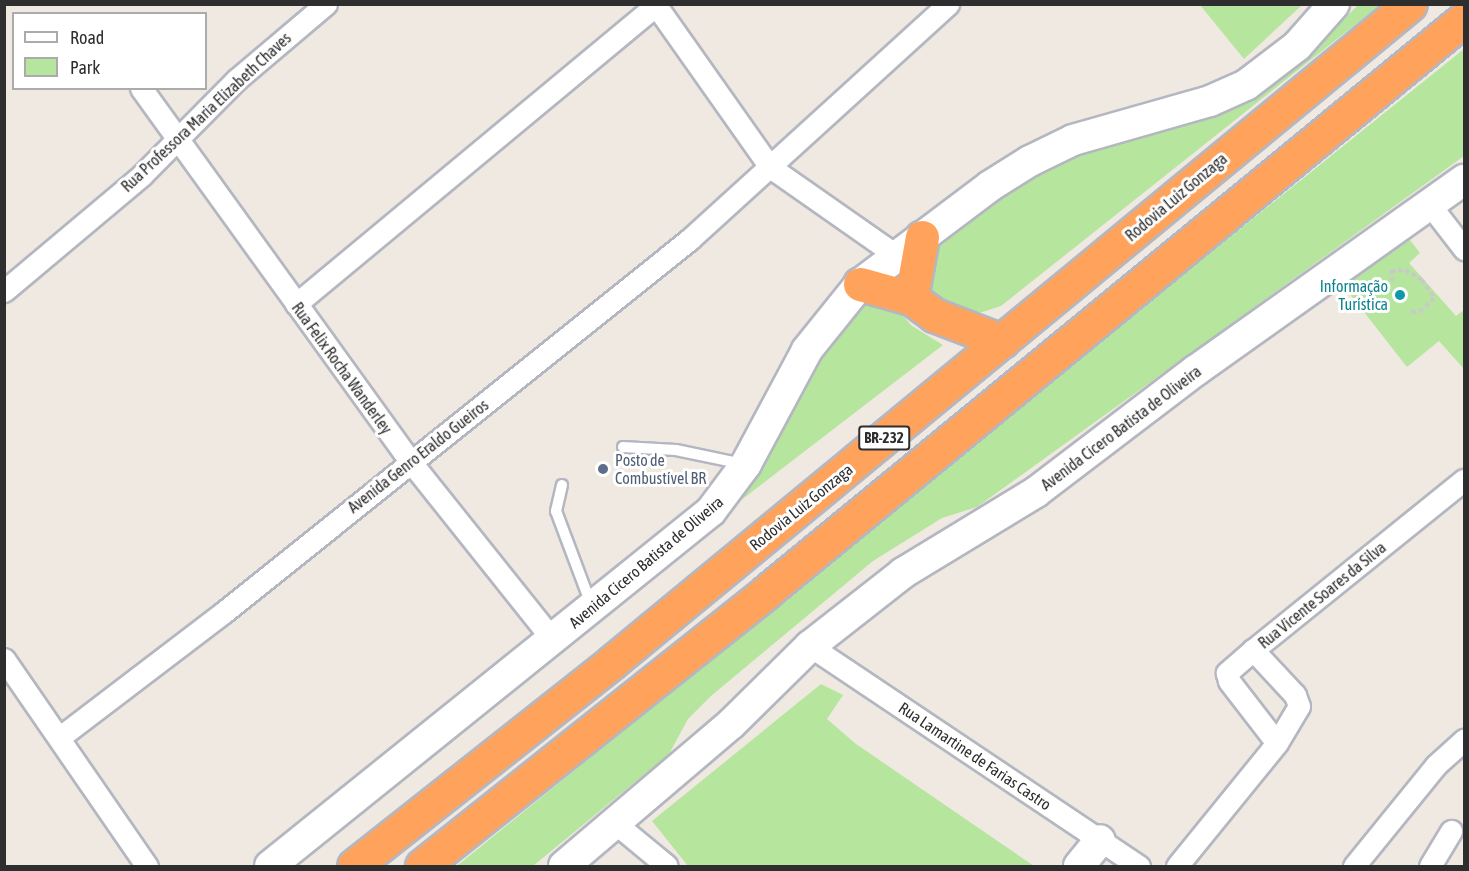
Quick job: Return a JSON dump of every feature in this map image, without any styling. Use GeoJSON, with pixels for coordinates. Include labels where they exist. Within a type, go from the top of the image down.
{"type":"FeatureCollection","features":[{"type":"Feature","properties":{"kind":"highway","name":"Rodovia Luiz Gonzaga"},"geometry":{"type":"LineString","coordinates":[[354,867],[612,662],[1410,4]]}},
{"type":"Feature","properties":{"kind":"highway","name":"BR-232"},"geometry":{"type":"LineString","coordinates":[[422,867],[766,592],[1462,21]]}},
{"type":"Feature","properties":{"kind":"highway"},"geometry":{"type":"LineString","coordinates":[[911,298],[922,237]]}},
{"type":"Feature","properties":{"kind":"highway"},"geometry":{"type":"LineString","coordinates":[[860,284],[911,298],[934,315],[1002,341]]}},
{"type":"Feature","properties":{"kind":"main road","name":"Avenida Cicero Batista de Oliveira"},"geometry":{"type":"LineString","coordinates":[[270,867],[711,511],[746,464],[807,350],[860,284],[990,186],[1073,140],[1210,101],[1246,85],[1298,46],[1334,4]]}},
{"type":"Feature","properties":{"kind":"main road","name":"Avenida Cicero Batista de Oliveira"},"geometry":{"type":"LineString","coordinates":[[564,867],[731,724],[810,646],[903,573],[1036,492],[1195,371],[1464,180]]}},
{"type":"Feature","properties":{"kind":"main road"},"geometry":{"type":"LineString","coordinates":[[1079,867],[1100,840]]}},
{"type":"Feature","properties":{"kind":"street","name":"Rua Professora Maria Elizabeth Chaves"},"geometry":{"type":"LineString","coordinates":[[4,291],[179,140],[236,80],[326,4]]}},
{"type":"Feature","properties":{"kind":"street","name":"Avenida Genro Eraldo Gueiros"},"geometry":{"type":"LineString","coordinates":[[60,736],[224,612],[690,239],[770,167],[850,90],[948,4]]}},
{"type":"Feature","properties":{"kind":"street"},"geometry":{"type":"LineString","coordinates":[[296,304],[656,5],[770,167],[897,256]]}},
{"type":"Feature","properties":{"kind":"street","name":"Rua Felix Rocha Wanderley"},"geometry":{"type":"LineString","coordinates":[[142,90],[410,461],[553,640]]}},
{"type":"Feature","properties":{"kind":"street"},"geometry":{"type":"LineString","coordinates":[[1430,205],[1464,249]]}},
{"type":"Feature","properties":{"kind":"street","name":"Rua Vicente Soares da Silva"},"geometry":{"type":"LineString","coordinates":[[1177,867],[1277,743],[1299,706],[1295,695],[1253,650],[1464,480]]}},
{"type":"Feature","properties":{"kind":"street","name":"Rua Lamartine de Farias Castro"},"geometry":{"type":"LineString","coordinates":[[810,646],[1139,867]]}},
{"type":"Feature","properties":{"kind":"street"},"geometry":{"type":"LineString","coordinates":[[1253,650],[1227,674],[1228,681],[1277,743]]}},
{"type":"Feature","properties":{"kind":"street"},"geometry":{"type":"LineString","coordinates":[[4,659],[60,736],[147,867]]}},
{"type":"Feature","properties":{"kind":"street"},"geometry":{"type":"LineString","coordinates":[[1354,867],[1436,765],[1464,740]]}},
{"type":"Feature","properties":{"kind":"street"},"geometry":{"type":"LineString","coordinates":[[615,823],[667,867]]}},
{"type":"Feature","properties":{"kind":"street"},"geometry":{"type":"LineString","coordinates":[[1430,867],[1451,831]]}},
{"type":"Feature","properties":{"kind":"lane"},"geometry":{"type":"LineString","coordinates":[[623,447],[676,450],[746,464]]}},
{"type":"Feature","properties":{"kind":"lane"},"geometry":{"type":"LineString","coordinates":[[562,485],[556,511],[593,608]]}},
{"type":"Feature","properties":{"kind":"path"},"geometry":{"type":"LineString","coordinates":[[1391,271],[1405,270],[1422,280],[1434,298],[1424,310],[1415,313],[1409,309]]}},
{"type":"Feature","properties":{"kind":"green space"},"geometry":{"type":"Polygon","coordinates":[[[1200,5],[1302,5],[1244,59],[1200,5]]]}},
{"type":"Feature","properties":{"kind":"green space"},"geometry":{"type":"Polygon","coordinates":[[[1358,5],[1380,5],[1001,306],[976,314],[954,313],[928,292],[931,260],[940,246],[998,198],[1059,158],[1197,122],[1244,100],[1309,54],[1358,5]]]}},
{"type":"Feature","properties":{"kind":"green space"},"geometry":{"type":"Polygon","coordinates":[[[1464,49],[1464,156],[977,507],[942,518],[873,561],[711,696],[688,719],[669,754],[533,866],[457,866],[1123,323],[1464,49]]]}},
{"type":"Feature","properties":{"kind":"green space"},"geometry":{"type":"Polygon","coordinates":[[[1410,240],[1420,253],[1409,263],[1456,316],[1464,310],[1464,369],[1439,341],[1407,367],[1342,284],[1410,240]]]}},
{"type":"Feature","properties":{"kind":"green space"},"geometry":{"type":"Polygon","coordinates":[[[877,300],[894,306],[912,326],[943,345],[740,501],[821,348],[863,302],[877,300]]]}},
{"type":"Feature","properties":{"kind":"green space"},"geometry":{"type":"Polygon","coordinates":[[[821,684],[843,695],[827,719],[856,744],[1034,866],[688,866],[652,821],[821,684]]]}},
{"type":"Feature","properties":{"kind":"place","name":"Informação Turística"},"geometry":{"type":"Point","coordinates":[1400,295]}},
{"type":"Feature","properties":{"kind":"place","name":"Posto de Combustível BR"},"geometry":{"type":"Point","coordinates":[603,469]}}]}
